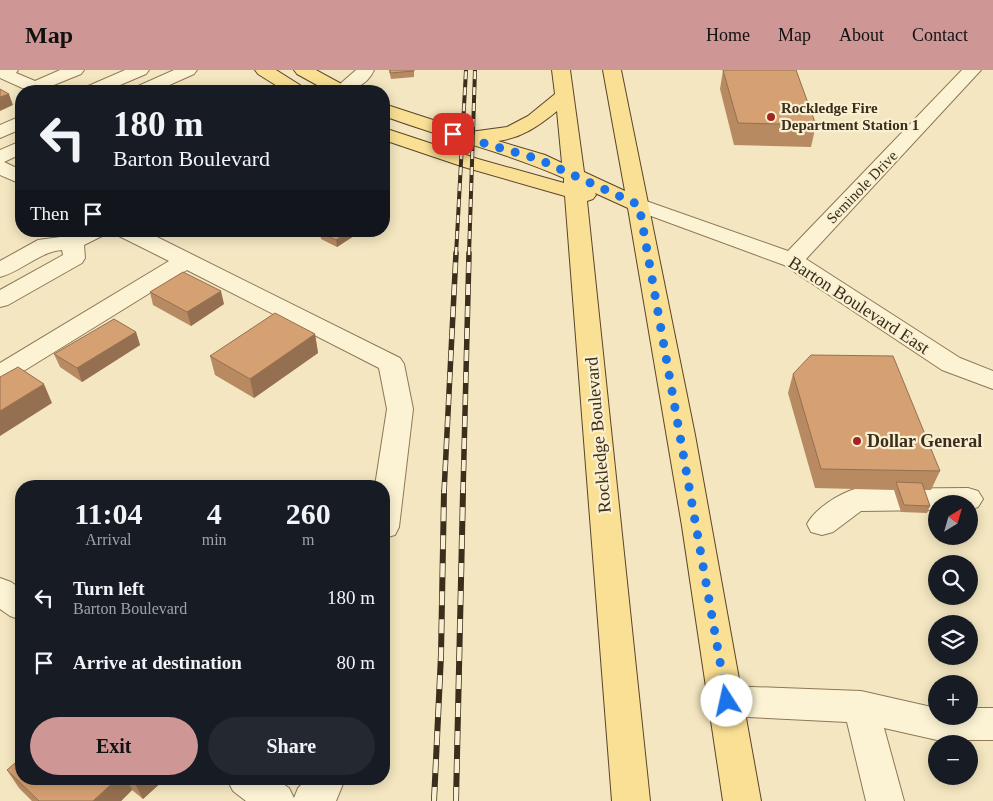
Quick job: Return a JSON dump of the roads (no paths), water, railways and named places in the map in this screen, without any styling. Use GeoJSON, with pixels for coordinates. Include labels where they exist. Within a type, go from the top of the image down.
{"type":"FeatureCollection","features":[{"type":"Feature","properties":{"kind":"main road"},"geometry":{"type":"LineString","coordinates":[[264,70],[288,85]]}},
{"type":"Feature","properties":{"kind":"main road"},"geometry":{"type":"LineString","coordinates":[[303,70],[330,85]]}},
{"type":"Feature","properties":{"kind":"main road","name":"Rockledge Boulevard"},"geometry":{"type":"LineString","coordinates":[[561,70],[575,184],[631,801]]}},
{"type":"Feature","properties":{"kind":"main road"},"geometry":{"type":"LineString","coordinates":[[612,70],[639,205],[727,701],[742,801]]}},
{"type":"Feature","properties":{"kind":"main road"},"geometry":{"type":"LineString","coordinates":[[453,134],[484,136],[517,130],[533,122],[563,96]]}},
{"type":"Feature","properties":{"kind":"main road"},"geometry":{"type":"LineString","coordinates":[[390,112],[453,134],[538,159],[575,184]]}},
{"type":"Feature","properties":{"kind":"main road"},"geometry":{"type":"LineString","coordinates":[[390,136],[436,152],[575,184],[639,205]]}},
{"type":"Feature","properties":{"kind":"street"},"geometry":{"type":"LineString","coordinates":[[48,85],[76,70]]}},
{"type":"Feature","properties":{"kind":"street"},"geometry":{"type":"LineString","coordinates":[[106,85],[140,70]]}},
{"type":"Feature","properties":{"kind":"street"},"geometry":{"type":"LineString","coordinates":[[155,85],[188,70]]}},
{"type":"Feature","properties":{"kind":"street"},"geometry":{"type":"LineString","coordinates":[[349,85],[364,73],[365,70]]}},
{"type":"Feature","properties":{"kind":"street","name":"Seminole Drive"},"geometry":{"type":"LineString","coordinates":[[792,260],[972,70]]}},
{"type":"Feature","properties":{"kind":"street"},"geometry":{"type":"LineString","coordinates":[[4,72],[32,85]]}},
{"type":"Feature","properties":{"kind":"street"},"geometry":{"type":"LineString","coordinates":[[0,132],[15,125]]}},
{"type":"Feature","properties":{"kind":"street"},"geometry":{"type":"LineString","coordinates":[[0,157],[15,150]]}},
{"type":"Feature","properties":{"kind":"street"},"geometry":{"type":"LineString","coordinates":[[0,167],[15,175]]}},
{"type":"Feature","properties":{"kind":"street","name":"Barton Boulevard East"},"geometry":{"type":"LineString","coordinates":[[639,205],[792,260],[951,364],[993,380]]}},
{"type":"Feature","properties":{"kind":"street"},"geometry":{"type":"LineString","coordinates":[[0,270],[46,245],[73,242],[83,237]]}},
{"type":"Feature","properties":{"kind":"street"},"geometry":{"type":"LineString","coordinates":[[139,237],[390,364],[400,409],[390,483]]}},
{"type":"Feature","properties":{"kind":"street"},"geometry":{"type":"LineString","coordinates":[[0,300],[74,258],[73,242]]}},
{"type":"Feature","properties":{"kind":"street"},"geometry":{"type":"LineString","coordinates":[[0,374],[186,261]]}},
{"type":"Feature","properties":{"kind":"street"},"geometry":{"type":"LineString","coordinates":[[822,524],[855,500],[928,499]]}},
{"type":"Feature","properties":{"kind":"street"},"geometry":{"type":"LineString","coordinates":[[0,591],[15,602]]}},
{"type":"Feature","properties":{"kind":"street"},"geometry":{"type":"LineString","coordinates":[[727,701],[861,707],[937,724],[993,724]]}},
{"type":"Feature","properties":{"kind":"street"},"geometry":{"type":"LineString","coordinates":[[861,707],[886,801]]}},
{"type":"Feature","properties":{"kind":"street"},"geometry":{"type":"LineString","coordinates":[[254,785],[276,801]]}},
{"type":"Feature","properties":{"kind":"street"},"geometry":{"type":"LineString","coordinates":[[311,801],[324,785]]}},
{"type":"Feature","properties":{"kind":"railway"},"geometry":{"type":"LineString","coordinates":[[456,255],[466,70]]}},
{"type":"Feature","properties":{"kind":"railway"},"geometry":{"type":"LineString","coordinates":[[469,255],[475,70]]}},
{"type":"Feature","properties":{"kind":"railway"},"geometry":{"type":"LineString","coordinates":[[444,493],[456,253]]}},
{"type":"Feature","properties":{"kind":"railway"},"geometry":{"type":"LineString","coordinates":[[463,493],[469,253]]}},
{"type":"Feature","properties":{"kind":"railway"},"geometry":{"type":"LineString","coordinates":[[434,801],[441,655],[444,492]]}},
{"type":"Feature","properties":{"kind":"railway"},"geometry":{"type":"LineString","coordinates":[[456,801],[463,492]]}},
{"type":"Feature","properties":{"kind":"place","name":"Rockledge Fire Department Station 1"},"geometry":{"type":"Point","coordinates":[771,117]}},
{"type":"Feature","properties":{"kind":"place","name":"Dollar General"},"geometry":{"type":"Point","coordinates":[857,441]}}]}
